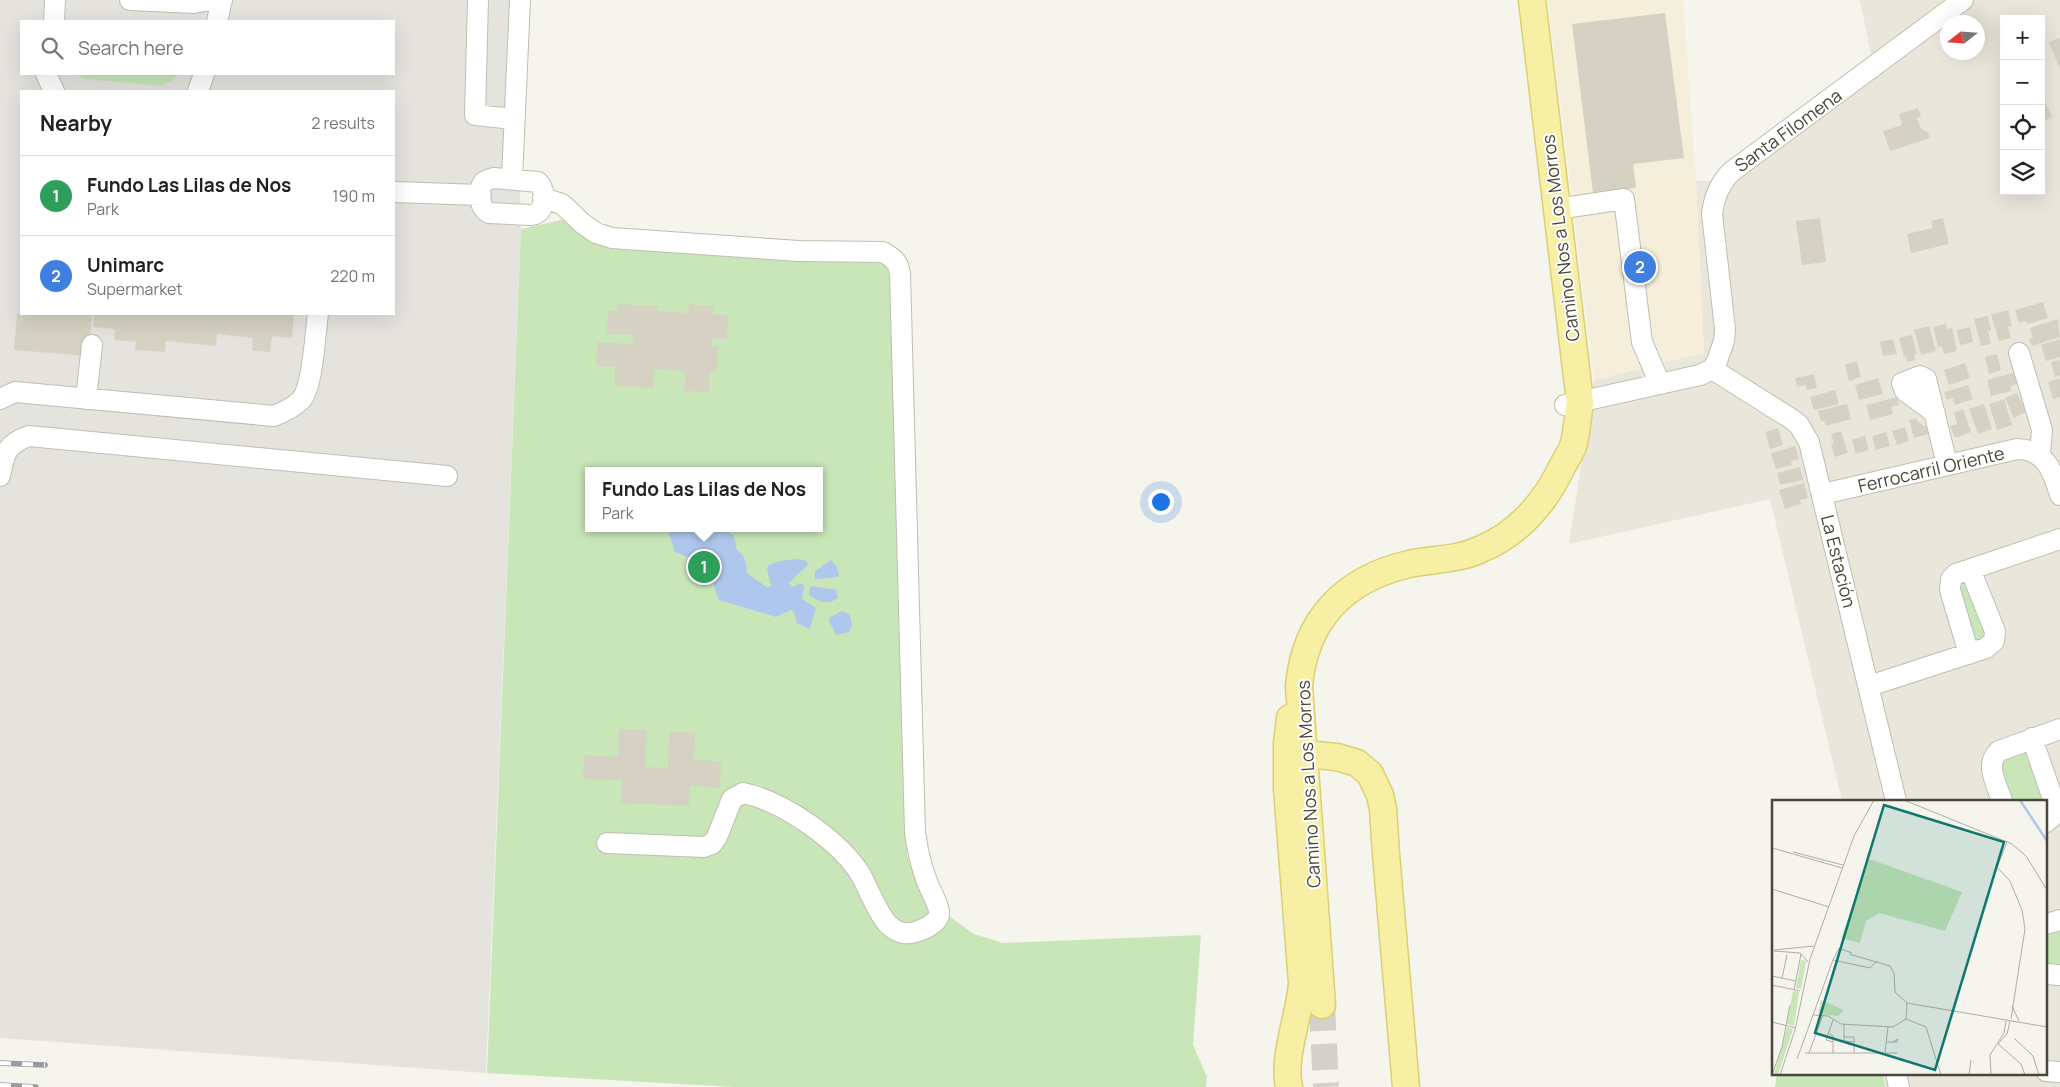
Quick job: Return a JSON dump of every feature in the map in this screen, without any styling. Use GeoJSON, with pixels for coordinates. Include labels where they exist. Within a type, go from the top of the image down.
{"type":"FeatureCollection","features":[{"type":"Feature","properties":{"kind":"main road","name":"Camino Nos a Los Morros"},"geometry":{"type":"LineString","coordinates":[[1514,0],[1572,403]]}},
{"type":"Feature","properties":{"kind":"main road","name":"Camino Nos a Los Morros"},"geometry":{"type":"LineString","coordinates":[[1322,1004],[1299,686],[1302,662],[1312,635],[1320,621],[1340,597],[1363,580],[1393,568],[1463,556],[1496,542],[1528,519],[1546,498],[1559,473],[1572,403],[1557,209],[1532,0]]}},
{"type":"Feature","properties":{"kind":"main road"},"geometry":{"type":"LineString","coordinates":[[1289,1087],[1288,1057],[1301,1002],[1302,982],[1286,771],[1288,727],[1299,686]]}},
{"type":"Feature","properties":{"kind":"main road"},"geometry":{"type":"LineString","coordinates":[[1305,754],[1337,757],[1357,763],[1370,774],[1380,795],[1384,816],[1406,1087]]}},
{"type":"Feature","properties":{"kind":"street"},"geometry":{"type":"LineString","coordinates":[[54,20],[55,0]]}},
{"type":"Feature","properties":{"kind":"street"},"geometry":{"type":"LineString","coordinates":[[130,0],[194,3],[209,0]]}},
{"type":"Feature","properties":{"kind":"street"},"geometry":{"type":"LineString","coordinates":[[217,20],[222,0]]}},
{"type":"Feature","properties":{"kind":"street"},"geometry":{"type":"LineString","coordinates":[[478,0],[474,115],[514,119]]}},
{"type":"Feature","properties":{"kind":"street"},"geometry":{"type":"LineString","coordinates":[[512,179],[520,0]]}},
{"type":"Feature","properties":{"kind":"street","name":"Santa Filomena"},"geometry":{"type":"LineString","coordinates":[[1712,369],[1721,352],[1726,329],[1712,214],[1715,196],[1724,179],[1963,0]]}},
{"type":"Feature","properties":{"kind":"street"},"geometry":{"type":"LineString","coordinates":[[46,75],[54,90]]}},
{"type":"Feature","properties":{"kind":"street"},"geometry":{"type":"LineString","coordinates":[[198,90],[204,75]]}},
{"type":"Feature","properties":{"kind":"street"},"geometry":{"type":"LineString","coordinates":[[494,178],[512,179],[538,182],[542,187],[541,211],[535,215],[487,213],[482,207],[483,183],[488,179],[494,178]]}},
{"type":"Feature","properties":{"kind":"street"},"geometry":{"type":"LineString","coordinates":[[395,192],[481,195]]}},
{"type":"Feature","properties":{"kind":"street"},"geometry":{"type":"LineString","coordinates":[[543,198],[562,204],[596,233],[612,238],[799,251],[883,252],[898,264],[900,272],[915,832],[919,860],[938,904],[939,915],[935,922],[912,934],[902,933],[888,925],[860,875],[836,845],[784,808],[760,796],[744,793],[732,799],[717,837],[712,844],[704,847],[607,843]]}},
{"type":"Feature","properties":{"kind":"street"},"geometry":{"type":"LineString","coordinates":[[1557,209],[1624,199],[1642,342],[1660,384]]}},
{"type":"Feature","properties":{"kind":"street"},"geometry":{"type":"LineString","coordinates":[[0,399],[15,392],[274,416],[289,410],[302,400],[308,389],[318,315]]}},
{"type":"Feature","properties":{"kind":"street"},"geometry":{"type":"LineString","coordinates":[[86,399],[92,345]]}},
{"type":"Feature","properties":{"kind":"street"},"geometry":{"type":"LineString","coordinates":[[2019,353],[2042,430],[2040,455],[2053,472],[2060,494]]}},
{"type":"Feature","properties":{"kind":"street"},"geometry":{"type":"LineString","coordinates":[[1572,403],[1700,375],[1712,369]]}},
{"type":"Feature","properties":{"kind":"street","name":"La Estación"},"geometry":{"type":"LineString","coordinates":[[1712,369],[1799,425],[1809,442],[1896,800]]}},
{"type":"Feature","properties":{"kind":"street"},"geometry":{"type":"LineString","coordinates":[[1935,413],[1947,464]]}},
{"type":"Feature","properties":{"kind":"street"},"geometry":{"type":"LineString","coordinates":[[0,476],[4,456],[9,448],[16,440],[28,436],[447,476]]}},
{"type":"Feature","properties":{"kind":"street","name":"Ferrocarril Oriente"},"geometry":{"type":"LineString","coordinates":[[1823,494],[2010,449],[2028,450],[2040,455]]}},
{"type":"Feature","properties":{"kind":"street"},"geometry":{"type":"LineString","coordinates":[[1969,654],[1949,584],[1956,574],[2060,539]]}},
{"type":"Feature","properties":{"kind":"street"},"geometry":{"type":"LineString","coordinates":[[1869,686],[1989,646],[1995,636],[1970,569]]}},
{"type":"Feature","properties":{"kind":"street"},"geometry":{"type":"LineString","coordinates":[[2002,800],[1992,770],[1992,758],[1999,750],[2060,729]]}},
{"type":"Feature","properties":{"kind":"street"},"geometry":{"type":"LineString","coordinates":[[2032,738],[2055,805],[2052,816],[2048,820]]}},
{"type":"Feature","properties":{"kind":"street"},"geometry":{"type":"LineString","coordinates":[[1896,1074],[1899,1087]]}},
{"type":"Feature","properties":{"kind":"shaded area"},"geometry":{"type":"Polygon","coordinates":[[[0,0],[515,0],[521,229],[486,1073],[0,1038],[0,0]]]}},
{"type":"Feature","properties":{"kind":"shaded area"},"geometry":{"type":"Polygon","coordinates":[[[1548,0],[1683,0],[1696,181],[1704,353],[1594,380],[1548,0]]]}},
{"type":"Feature","properties":{"kind":"shaded area"},"geometry":{"type":"Polygon","coordinates":[[[1860,0],[2060,0],[2060,1087],[1778,1087],[1779,1074],[2048,1074],[2048,800],[1842,800],[1770,499],[1569,544],[1594,380],[1704,353],[1696,181],[1736,181],[1874,70],[1860,0]]]}},
{"type":"Feature","properties":{"kind":"green space"},"geometry":{"type":"Polygon","coordinates":[[[78,75],[178,75],[169,83],[161,86],[85,79],[78,75]]]}},
{"type":"Feature","properties":{"kind":"green space"},"geometry":{"type":"Polygon","coordinates":[[[570,218],[590,239],[872,259],[887,264],[894,279],[907,855],[922,891],[950,917],[974,934],[1003,943],[1201,935],[1193,1045],[1207,1077],[1206,1087],[734,1087],[487,1073],[521,229],[570,218]]]}},
{"type":"Feature","properties":{"kind":"green space"},"geometry":{"type":"Polygon","coordinates":[[[1964,581],[1990,631],[1977,644],[1956,584],[1964,581]]]}},
{"type":"Feature","properties":{"kind":"green space"},"geometry":{"type":"Polygon","coordinates":[[[2030,749],[2046,800],[2009,800],[1998,760],[2030,749]]]}},
{"type":"Feature","properties":{"kind":"green space"},"geometry":{"type":"Polygon","coordinates":[[[2060,927],[2060,968],[2048,967],[2048,930],[2060,927]]]}},
{"type":"Feature","properties":{"kind":"green space"},"geometry":{"type":"Polygon","coordinates":[[[1777,1074],[1882,1074],[1885,1087],[1775,1087],[1777,1074]]]}},
{"type":"Feature","properties":{"kind":"water"},"geometry":{"type":"Polygon","coordinates":[[[668,532],[729,532],[734,536],[737,550],[745,560],[747,573],[768,588],[771,586],[767,568],[769,565],[792,559],[806,561],[808,565],[789,583],[793,587],[802,583],[804,587],[802,599],[816,608],[810,629],[797,623],[791,610],[776,617],[719,600],[705,564],[675,552],[668,532]]]}},
{"type":"Feature","properties":{"kind":"water"},"geometry":{"type":"Polygon","coordinates":[[[831,560],[836,565],[838,577],[815,579],[815,571],[831,560]]]}},
{"type":"Feature","properties":{"kind":"water"},"geometry":{"type":"Polygon","coordinates":[[[810,587],[836,590],[838,598],[831,602],[823,602],[816,599],[809,594],[810,587]]]}},
{"type":"Feature","properties":{"kind":"water"},"geometry":{"type":"Polygon","coordinates":[[[842,611],[850,615],[852,625],[849,632],[836,635],[829,618],[842,611]]]}},
{"type":"Feature","properties":{"kind":"building"},"geometry":{"type":"Polygon","coordinates":[[[1665,13],[1684,158],[1633,164],[1636,188],[1593,193],[1572,24],[1665,13]]]}},
{"type":"Feature","properties":{"kind":"building"},"geometry":{"type":"Polygon","coordinates":[[[2060,38],[2060,69],[2049,42],[2060,38]]]}},
{"type":"Feature","properties":{"kind":"building"},"geometry":{"type":"Polygon","coordinates":[[[2045,102],[2052,117],[2045,120],[2045,102]]]}},
{"type":"Feature","properties":{"kind":"building"},"geometry":{"type":"Polygon","coordinates":[[[1918,108],[1921,116],[1917,118],[1921,129],[1928,132],[1930,138],[1890,151],[1883,131],[1902,125],[1899,114],[1918,108]]]}},
{"type":"Feature","properties":{"kind":"building"},"geometry":{"type":"Polygon","coordinates":[[[1820,218],[1826,262],[1802,265],[1796,221],[1820,218]]]}},
{"type":"Feature","properties":{"kind":"building"},"geometry":{"type":"Polygon","coordinates":[[[1943,218],[1949,244],[1911,253],[1907,234],[1933,228],[1931,221],[1943,218]]]}},
{"type":"Feature","properties":{"kind":"building"},"geometry":{"type":"Polygon","coordinates":[[[2043,302],[2048,318],[2027,324],[2026,321],[2019,323],[2015,310],[2043,302]]]}},
{"type":"Feature","properties":{"kind":"building"},"geometry":{"type":"Polygon","coordinates":[[[617,304],[658,306],[657,311],[688,313],[689,304],[714,306],[713,315],[728,315],[727,339],[712,339],[712,346],[718,346],[717,371],[709,371],[709,392],[684,391],[685,371],[654,369],[654,388],[615,386],[615,367],[596,366],[597,342],[633,344],[634,335],[607,334],[608,311],[618,311],[617,304]]]}},
{"type":"Feature","properties":{"kind":"building"},"geometry":{"type":"Polygon","coordinates":[[[2008,310],[2012,326],[2008,327],[2011,338],[1999,341],[1991,315],[2008,310]]]}},
{"type":"Feature","properties":{"kind":"building"},"geometry":{"type":"Polygon","coordinates":[[[17,313],[20,313],[20,315],[92,315],[89,356],[14,350],[17,313]]]}},
{"type":"Feature","properties":{"kind":"building"},"geometry":{"type":"Polygon","coordinates":[[[94,315],[294,315],[292,338],[272,336],[270,352],[252,350],[253,338],[217,334],[216,346],[166,341],[165,352],[135,350],[136,342],[114,340],[115,329],[93,327],[94,315]]]}},
{"type":"Feature","properties":{"kind":"building"},"geometry":{"type":"Polygon","coordinates":[[[1988,316],[1991,331],[1988,331],[1991,344],[1981,346],[1974,319],[1988,316]]]}},
{"type":"Feature","properties":{"kind":"building"},"geometry":{"type":"Polygon","coordinates":[[[2058,319],[2060,337],[2032,346],[2029,339],[2033,338],[2030,328],[2058,319]]]}},
{"type":"Feature","properties":{"kind":"building"},"geometry":{"type":"Polygon","coordinates":[[[1946,324],[1947,329],[1952,328],[1957,351],[1944,354],[1942,346],[1938,347],[1933,327],[1946,324]]]}},
{"type":"Feature","properties":{"kind":"building"},"geometry":{"type":"Polygon","coordinates":[[[1929,326],[1936,351],[1921,355],[1914,330],[1929,326]]]}},
{"type":"Feature","properties":{"kind":"building"},"geometry":{"type":"Polygon","coordinates":[[[1970,327],[1973,342],[1960,345],[1957,330],[1970,327]]]}},
{"type":"Feature","properties":{"kind":"building"},"geometry":{"type":"Polygon","coordinates":[[[1912,335],[1917,354],[1914,354],[1915,360],[1907,362],[1899,338],[1912,335]]]}},
{"type":"Feature","properties":{"kind":"building"},"geometry":{"type":"Polygon","coordinates":[[[1893,339],[1897,354],[1883,356],[1880,342],[1893,339]]]}},
{"type":"Feature","properties":{"kind":"building"},"geometry":{"type":"Polygon","coordinates":[[[2060,339],[2060,357],[2046,361],[2041,345],[2060,339]]]}},
{"type":"Feature","properties":{"kind":"building"},"geometry":{"type":"Polygon","coordinates":[[[1997,354],[2001,370],[1989,374],[1985,357],[1997,354]]]}},
{"type":"Feature","properties":{"kind":"building"},"geometry":{"type":"Polygon","coordinates":[[[2060,360],[2060,375],[2055,377],[2051,362],[2060,360]]]}},
{"type":"Feature","properties":{"kind":"building"},"geometry":{"type":"Polygon","coordinates":[[[1857,361],[1861,377],[1849,381],[1845,365],[1857,361]]]}},
{"type":"Feature","properties":{"kind":"building"},"geometry":{"type":"Polygon","coordinates":[[[1965,363],[1970,378],[1949,385],[1944,370],[1965,363]]]}},
{"type":"Feature","properties":{"kind":"building"},"geometry":{"type":"Polygon","coordinates":[[[2016,372],[2019,383],[2010,386],[2011,391],[1991,396],[1987,380],[2016,372]]]}},
{"type":"Feature","properties":{"kind":"building"},"geometry":{"type":"Polygon","coordinates":[[[1814,374],[1817,388],[1807,390],[1806,385],[1797,387],[1795,378],[1814,374]]]}},
{"type":"Feature","properties":{"kind":"building"},"geometry":{"type":"Polygon","coordinates":[[[1878,378],[1883,394],[1859,400],[1855,385],[1878,378]]]}},
{"type":"Feature","properties":{"kind":"building"},"geometry":{"type":"Polygon","coordinates":[[[2060,378],[2060,397],[2053,399],[2048,382],[2060,378]]]}},
{"type":"Feature","properties":{"kind":"building"},"geometry":{"type":"Polygon","coordinates":[[[1968,385],[1973,399],[1955,405],[1953,398],[1946,400],[1944,392],[1968,385]]]}},
{"type":"Feature","properties":{"kind":"building"},"geometry":{"type":"Polygon","coordinates":[[[1835,390],[1839,404],[1814,410],[1810,397],[1835,390]]]}},
{"type":"Feature","properties":{"kind":"building"},"geometry":{"type":"Polygon","coordinates":[[[2017,393],[2026,412],[2014,418],[2005,398],[2017,393]]]}},
{"type":"Feature","properties":{"kind":"building"},"geometry":{"type":"Polygon","coordinates":[[[1897,397],[1899,405],[1891,407],[1893,414],[1870,420],[1866,405],[1897,397]]]}},
{"type":"Feature","properties":{"kind":"building"},"geometry":{"type":"Polygon","coordinates":[[[2004,399],[2012,425],[1997,430],[1989,404],[2004,399]]]}},
{"type":"Feature","properties":{"kind":"building"},"geometry":{"type":"Polygon","coordinates":[[[1847,404],[1851,419],[1826,426],[1824,421],[1821,421],[1818,411],[1847,404]]]}},
{"type":"Feature","properties":{"kind":"building"},"geometry":{"type":"Polygon","coordinates":[[[1984,404],[1992,429],[1978,434],[1969,409],[1984,404]]]}},
{"type":"Feature","properties":{"kind":"building"},"geometry":{"type":"Polygon","coordinates":[[[1963,409],[1971,432],[1955,438],[1950,426],[1957,424],[1954,413],[1963,409]]]}},
{"type":"Feature","properties":{"kind":"building"},"geometry":{"type":"Polygon","coordinates":[[[1916,418],[1917,421],[1926,426],[1928,434],[1914,438],[1909,420],[1916,418]]]}},
{"type":"Feature","properties":{"kind":"building"},"geometry":{"type":"Polygon","coordinates":[[[1905,427],[1909,441],[1897,445],[1892,431],[1905,427]]]}},
{"type":"Feature","properties":{"kind":"building"},"geometry":{"type":"Polygon","coordinates":[[[1778,428],[1783,445],[1770,449],[1765,432],[1778,428]]]}},
{"type":"Feature","properties":{"kind":"building"},"geometry":{"type":"Polygon","coordinates":[[[1841,431],[1848,453],[1835,457],[1831,444],[1834,443],[1831,434],[1841,431]]]}},
{"type":"Feature","properties":{"kind":"building"},"geometry":{"type":"Polygon","coordinates":[[[1886,432],[1890,446],[1876,450],[1872,436],[1886,432]]]}},
{"type":"Feature","properties":{"kind":"building"},"geometry":{"type":"Polygon","coordinates":[[[1865,436],[1869,450],[1856,454],[1852,440],[1865,436]]]}},
{"type":"Feature","properties":{"kind":"building"},"geometry":{"type":"Polygon","coordinates":[[[1795,446],[1799,459],[1791,461],[1792,465],[1776,469],[1771,453],[1795,446]]]}},
{"type":"Feature","properties":{"kind":"building"},"geometry":{"type":"Polygon","coordinates":[[[1800,467],[1803,480],[1780,485],[1777,473],[1800,467]]]}},
{"type":"Feature","properties":{"kind":"building"},"geometry":{"type":"Polygon","coordinates":[[[1804,483],[1808,498],[1800,500],[1801,504],[1785,509],[1779,490],[1804,483]]]}},
{"type":"Feature","properties":{"kind":"building"},"geometry":{"type":"Polygon","coordinates":[[[619,729],[647,730],[645,767],[668,768],[669,731],[695,733],[694,760],[721,761],[720,788],[690,786],[689,806],[621,803],[622,780],[583,779],[584,755],[618,757],[619,729]]]}},
{"type":"Feature","properties":{"kind":"tunnel"},"geometry":{"type":"LineString","coordinates":[[1322,1005],[1326,1087]]}},
{"type":"Feature","properties":{"kind":"railway"},"geometry":{"type":"LineString","coordinates":[[0,1063],[45,1065]]}},
{"type":"Feature","properties":{"kind":"railway"},"geometry":{"type":"LineString","coordinates":[[0,1085],[36,1087]]}},
{"type":"Feature","properties":{"kind":"place","name":"Unimarc"},"geometry":{"type":"Point","coordinates":[1640,267]}},
{"type":"Feature","properties":{"kind":"place","name":"Fundo Las Lilas de Nos"},"geometry":{"type":"Point","coordinates":[704,567]}}]}
